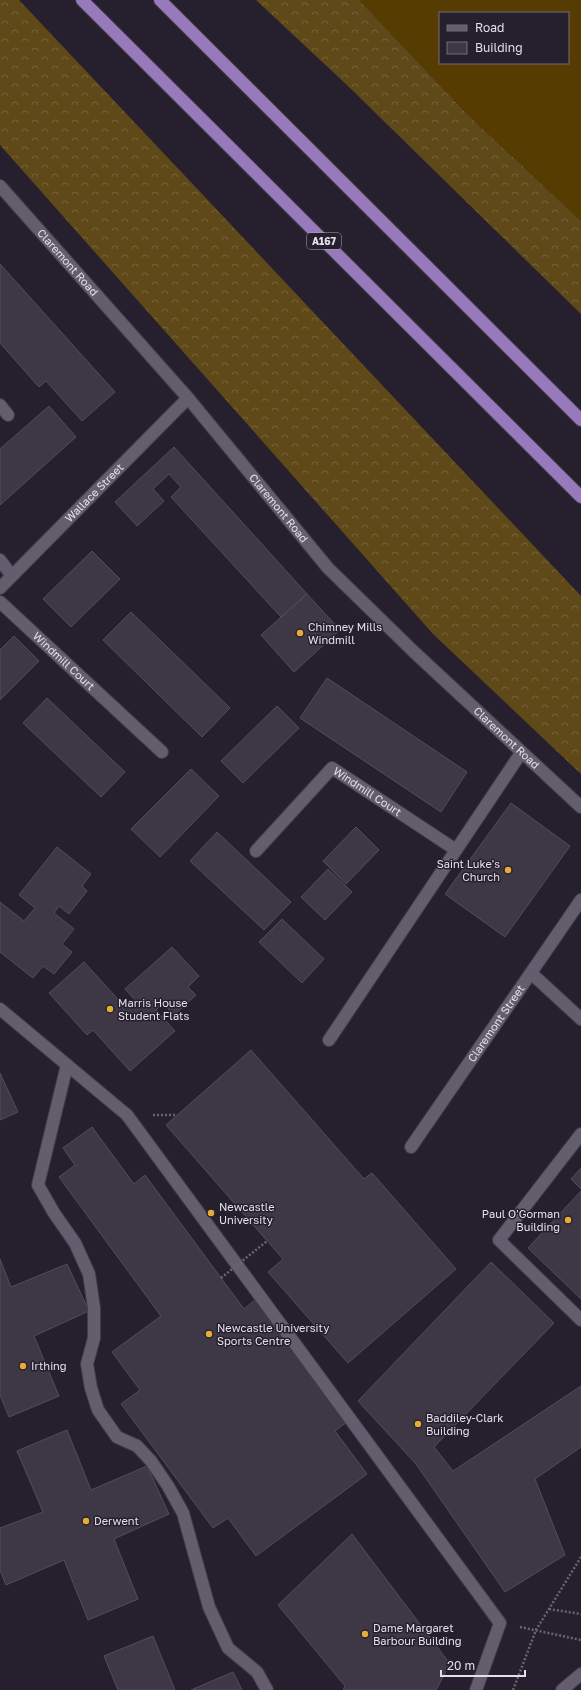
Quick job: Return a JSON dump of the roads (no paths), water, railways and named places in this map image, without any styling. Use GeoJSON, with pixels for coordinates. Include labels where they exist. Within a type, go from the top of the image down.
{"type":"FeatureCollection","features":[{"type":"Feature","properties":{"kind":"highway","name":"A167"},"geometry":{"type":"LineString","coordinates":[[82,0],[581,498]]}},
{"type":"Feature","properties":{"kind":"highway"},"geometry":{"type":"LineString","coordinates":[[160,0],[581,420]]}},
{"type":"Feature","properties":{"kind":"street","name":"Claremont Road"},"geometry":{"type":"LineString","coordinates":[[0,186],[188,398],[328,568],[413,651],[521,753],[581,807]]}},
{"type":"Feature","properties":{"kind":"street","name":"Wallace Street"},"geometry":{"type":"LineString","coordinates":[[0,588],[188,398]]}},
{"type":"Feature","properties":{"kind":"street"},"geometry":{"type":"LineString","coordinates":[[0,405],[8,415]]}},
{"type":"Feature","properties":{"kind":"street"},"geometry":{"type":"LineString","coordinates":[[0,560],[12,576]]}},
{"type":"Feature","properties":{"kind":"street","name":"Windmill Court"},"geometry":{"type":"LineString","coordinates":[[0,602],[162,752]]}},
{"type":"Feature","properties":{"kind":"street"},"geometry":{"type":"LineString","coordinates":[[329,1040],[521,753]]}},
{"type":"Feature","properties":{"kind":"street","name":"Windmill Court"},"geometry":{"type":"LineString","coordinates":[[256,852],[332,768],[456,850]]}},
{"type":"Feature","properties":{"kind":"street","name":"Claremont Street"},"geometry":{"type":"LineString","coordinates":[[411,1146],[581,900]]}},
{"type":"Feature","properties":{"kind":"street"},"geometry":{"type":"LineString","coordinates":[[531,973],[581,1019]]}},
{"type":"Feature","properties":{"kind":"street"},"geometry":{"type":"LineString","coordinates":[[0,1008],[127,1115],[500,1623],[476,1690]]}},
{"type":"Feature","properties":{"kind":"street"},"geometry":{"type":"LineString","coordinates":[[67,1065],[38,1185],[54,1214],[75,1243],[88,1274],[94,1308],[94,1338],[87,1364],[91,1388],[98,1410],[117,1437],[138,1446],[151,1460],[168,1486],[183,1513],[209,1607],[228,1648],[257,1672],[267,1690]]}},
{"type":"Feature","properties":{"kind":"street"},"geometry":{"type":"LineString","coordinates":[[581,1134],[499,1240],[581,1320]]}},
{"type":"Feature","properties":{"kind":"street"},"geometry":{"type":"LineString","coordinates":[[562,1690],[581,1674]]}},
{"type":"Feature","properties":{"kind":"place","name":"Chimney Mills Windmill"},"geometry":{"type":"Point","coordinates":[300,633]}},
{"type":"Feature","properties":{"kind":"place","name":"Saint Luke's Church"},"geometry":{"type":"Point","coordinates":[508,870]}},
{"type":"Feature","properties":{"kind":"place","name":"Marris House Student Flats"},"geometry":{"type":"Point","coordinates":[110,1009]}},
{"type":"Feature","properties":{"kind":"place","name":"Newcastle University"},"geometry":{"type":"Point","coordinates":[211,1213]}},
{"type":"Feature","properties":{"kind":"place","name":"Paul O'Gorman Building"},"geometry":{"type":"Point","coordinates":[568,1220]}},
{"type":"Feature","properties":{"kind":"place","name":"Newcastle University Sports Centre"},"geometry":{"type":"Point","coordinates":[209,1334]}},
{"type":"Feature","properties":{"kind":"place","name":"Irthing"},"geometry":{"type":"Point","coordinates":[23,1366]}},
{"type":"Feature","properties":{"kind":"place","name":"Baddiley-Clark Building"},"geometry":{"type":"Point","coordinates":[418,1424]}},
{"type":"Feature","properties":{"kind":"place","name":"Derwent"},"geometry":{"type":"Point","coordinates":[86,1521]}},
{"type":"Feature","properties":{"kind":"place","name":"Dame Margaret Barbour Building"},"geometry":{"type":"Point","coordinates":[365,1634]}}]}
